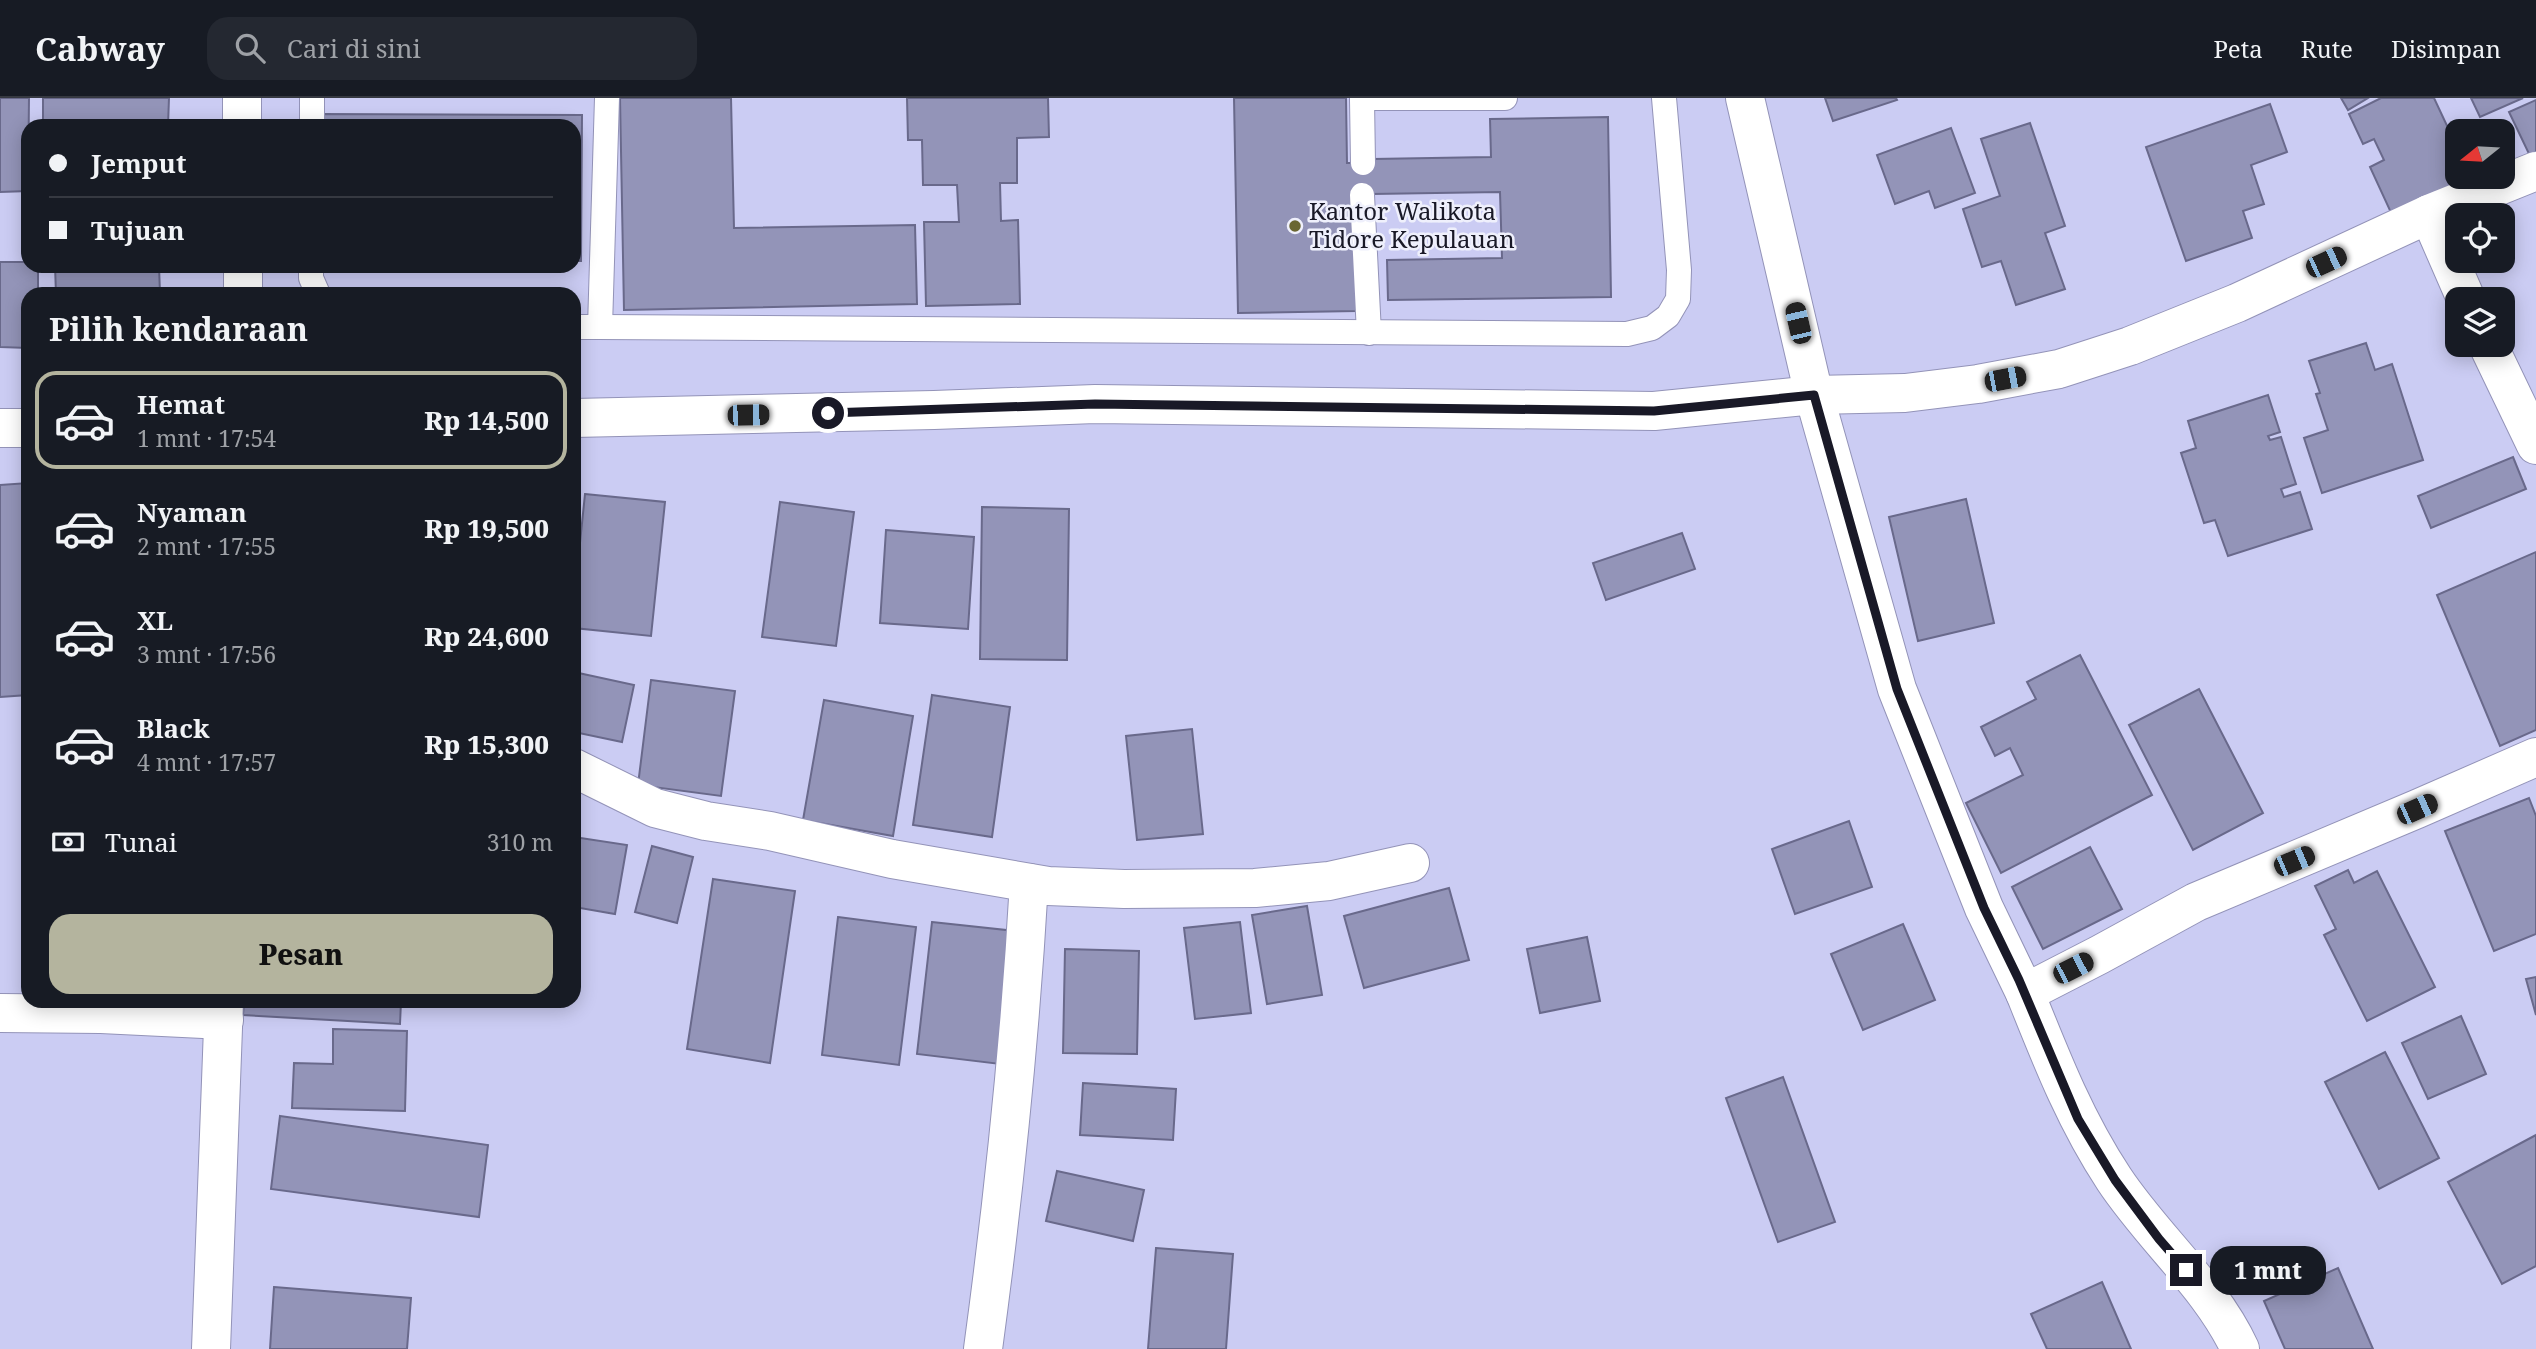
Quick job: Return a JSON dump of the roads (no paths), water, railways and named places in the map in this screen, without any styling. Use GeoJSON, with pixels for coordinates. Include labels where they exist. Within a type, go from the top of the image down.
{"type":"FeatureCollection","features":[{"type":"Feature","properties":{"kind":"street"},"geometry":{"type":"LineString","coordinates":[[242,98],[243,119]]}},
{"type":"Feature","properties":{"kind":"street"},"geometry":{"type":"LineString","coordinates":[[1745,98],[1814,395],[1897,689],[1984,908],[2025,993],[2078,1119],[2115,1180],[2159,1239],[2215,1303],[2241,1349]]}},
{"type":"Feature","properties":{"kind":"street"},"geometry":{"type":"LineString","coordinates":[[581,418],[934,411],[1095,404],[1654,411],[1814,395],[1905,393],[1978,384],[2059,369],[2130,346],[2237,303],[2429,214],[2536,171]]}},
{"type":"Feature","properties":{"kind":"street"},"geometry":{"type":"LineString","coordinates":[[2429,214],[2461,287]]}},
{"type":"Feature","properties":{"kind":"street"},"geometry":{"type":"LineString","coordinates":[[2494,357],[2536,445]]}},
{"type":"Feature","properties":{"kind":"street"},"geometry":{"type":"LineString","coordinates":[[0,428],[21,428]]}},
{"type":"Feature","properties":{"kind":"street"},"geometry":{"type":"LineString","coordinates":[[2025,993],[2196,902],[2536,757]]}},
{"type":"Feature","properties":{"kind":"street"},"geometry":{"type":"LineString","coordinates":[[581,771],[655,808],[706,821],[770,831],[892,859],[1029,883],[1124,890],[1255,888],[1329,881],[1410,863]]}},
{"type":"Feature","properties":{"kind":"street"},"geometry":{"type":"LineString","coordinates":[[983,1349],[1001,1217],[1020,1031],[1029,883]]}},
{"type":"Feature","properties":{"kind":"street"},"geometry":{"type":"LineString","coordinates":[[0,1013],[100,1014],[224,1010],[211,1349]]}},
{"type":"Feature","properties":{"kind":"lane"},"geometry":{"type":"LineString","coordinates":[[312,98],[312,119]]}},
{"type":"Feature","properties":{"kind":"lane"},"geometry":{"type":"LineString","coordinates":[[600,327],[607,98]]}},
{"type":"Feature","properties":{"kind":"lane"},"geometry":{"type":"LineString","coordinates":[[1363,163],[1362,99],[1505,98]]}},
{"type":"Feature","properties":{"kind":"lane"},"geometry":{"type":"LineString","coordinates":[[581,327],[1626,334],[1652,328],[1668,316],[1678,299],[1679,271],[1664,98]]}},
{"type":"Feature","properties":{"kind":"lane"},"geometry":{"type":"LineString","coordinates":[[1362,195],[1369,333]]}},
{"type":"Feature","properties":{"kind":"place","name":"Kantor Walikota Tidore Kepulauan"},"geometry":{"type":"Point","coordinates":[1295,226]}}]}
